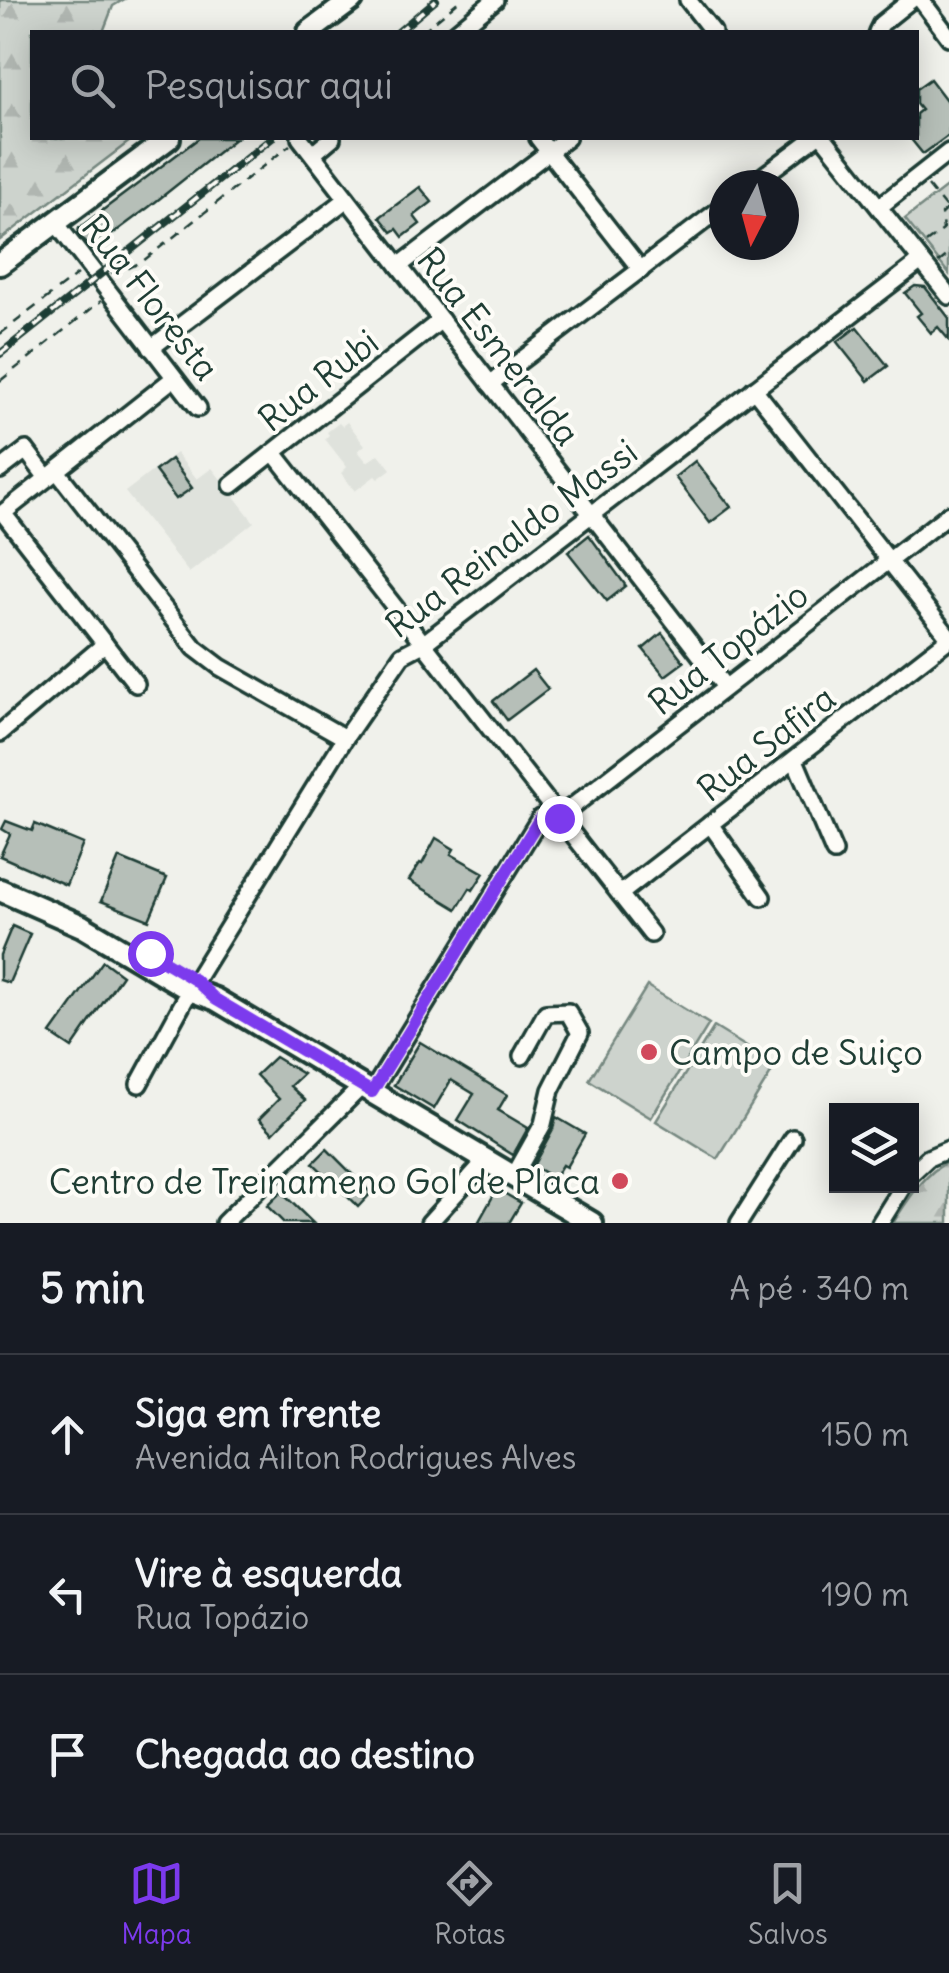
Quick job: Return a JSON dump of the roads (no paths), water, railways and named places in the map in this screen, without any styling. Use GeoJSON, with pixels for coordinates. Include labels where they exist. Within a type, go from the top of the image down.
{"type":"FeatureCollection","features":[{"type":"Feature","properties":{"kind":"main road"},"geometry":{"type":"LineString","coordinates":[[312,30],[352,0]]}},
{"type":"Feature","properties":{"kind":"main road"},"geometry":{"type":"LineString","coordinates":[[0,264],[166,140]]}},
{"type":"Feature","properties":{"kind":"main road"},"geometry":{"type":"LineString","coordinates":[[0,880],[13,892],[89,917],[215,999],[592,1223]]}},
{"type":"Feature","properties":{"kind":"street"},"geometry":{"type":"LineString","coordinates":[[328,30],[352,0]]}},
{"type":"Feature","properties":{"kind":"street"},"geometry":{"type":"LineString","coordinates":[[458,30],[495,0]]}},
{"type":"Feature","properties":{"kind":"street"},"geometry":{"type":"LineString","coordinates":[[878,30],[910,0]]}},
{"type":"Feature","properties":{"kind":"street"},"geometry":{"type":"LineString","coordinates":[[921,0],[949,37]]}},
{"type":"Feature","properties":{"kind":"street"},"geometry":{"type":"LineString","coordinates":[[696,3],[709,30]]}},
{"type":"Feature","properties":{"kind":"street","name":"Rua Esmeralda"},"geometry":{"type":"LineString","coordinates":[[301,140],[725,687]]}},
{"type":"Feature","properties":{"kind":"street"},"geometry":{"type":"LineString","coordinates":[[312,154],[330,140]]}},
{"type":"Feature","properties":{"kind":"street"},"geometry":{"type":"LineString","coordinates":[[540,140],[640,270]]}},
{"type":"Feature","properties":{"kind":"street"},"geometry":{"type":"LineString","coordinates":[[399,266],[564,140]]}},
{"type":"Feature","properties":{"kind":"street"},"geometry":{"type":"LineString","coordinates":[[769,170],[804,140]]}},
{"type":"Feature","properties":{"kind":"street"},"geometry":{"type":"LineString","coordinates":[[826,140],[949,296]]}},
{"type":"Feature","properties":{"kind":"street"},"geometry":{"type":"LineString","coordinates":[[879,207],[949,152]]}},
{"type":"Feature","properties":{"kind":"street"},"geometry":{"type":"LineString","coordinates":[[152,348],[347,199]]}},
{"type":"Feature","properties":{"kind":"street"},"geometry":{"type":"LineString","coordinates":[[490,384],[709,217]]}},
{"type":"Feature","properties":{"kind":"street","name":"Rua Floresta"},"geometry":{"type":"LineString","coordinates":[[56,223],[198,408]]}},
{"type":"Feature","properties":{"kind":"street","name":"Rua Reinaldo Massi"},"geometry":{"type":"LineString","coordinates":[[138,1084],[193,985],[345,738],[402,654],[423,644],[592,514],[918,257]]}},
{"type":"Feature","properties":{"kind":"street","name":"Rua Rubi"},"geometry":{"type":"LineString","coordinates":[[232,485],[442,320]]}},
{"type":"Feature","properties":{"kind":"street"},"geometry":{"type":"LineString","coordinates":[[136,684],[3,513],[174,378]]}},
{"type":"Feature","properties":{"kind":"street"},"geometry":{"type":"LineString","coordinates":[[754,389],[949,638]]}},
{"type":"Feature","properties":{"kind":"street"},"geometry":{"type":"LineString","coordinates":[[0,470],[26,450],[52,474],[195,648],[220,668],[345,738]]}},
{"type":"Feature","properties":{"kind":"street"},"geometry":{"type":"LineString","coordinates":[[274,453],[549,813],[651,934]]}},
{"type":"Feature","properties":{"kind":"street","name":"Rua Topázio"},"geometry":{"type":"LineString","coordinates":[[224,1223],[367,1089],[549,813],[725,687],[949,514]]}},
{"type":"Feature","properties":{"kind":"street","name":"Rua Safira"},"geometry":{"type":"LineString","coordinates":[[620,894],[949,638]]}},
{"type":"Feature","properties":{"kind":"street"},"geometry":{"type":"LineString","coordinates":[[0,733],[105,644]]}},
{"type":"Feature","properties":{"kind":"street"},"geometry":{"type":"LineString","coordinates":[[796,760],[834,852]]}},
{"type":"Feature","properties":{"kind":"street"},"geometry":{"type":"LineString","coordinates":[[710,824],[762,896]]}},
{"type":"Feature","properties":{"kind":"street"},"geometry":{"type":"LineString","coordinates":[[514,1176],[543,1124],[551,1090],[580,1033],[568,1012],[546,1012],[522,1056]]}},
{"type":"Feature","properties":{"kind":"street"},"geometry":{"type":"LineString","coordinates":[[740,1223],[793,1138]]}},
{"type":"Feature","properties":{"kind":"street"},"geometry":{"type":"LineString","coordinates":[[919,1166],[949,1149]]}},
{"type":"Feature","properties":{"kind":"street"},"geometry":{"type":"LineString","coordinates":[[429,1223],[486,1160]]}},
{"type":"Feature","properties":{"kind":"street"},"geometry":{"type":"LineString","coordinates":[[880,1223],[899,1193]]}},
{"type":"Feature","properties":{"kind":"railway"},"geometry":{"type":"LineString","coordinates":[[400,30],[436,0]]}},
{"type":"Feature","properties":{"kind":"railway"},"geometry":{"type":"LineString","coordinates":[[0,354],[269,140]]}},
{"type":"Feature","properties":{"kind":"place","name":"Campo de Suiço"},"geometry":{"type":"Point","coordinates":[649,1052]}},
{"type":"Feature","properties":{"kind":"place","name":"Centro de Treinameno Gol de Placa"},"geometry":{"type":"Point","coordinates":[620,1181]}}]}
